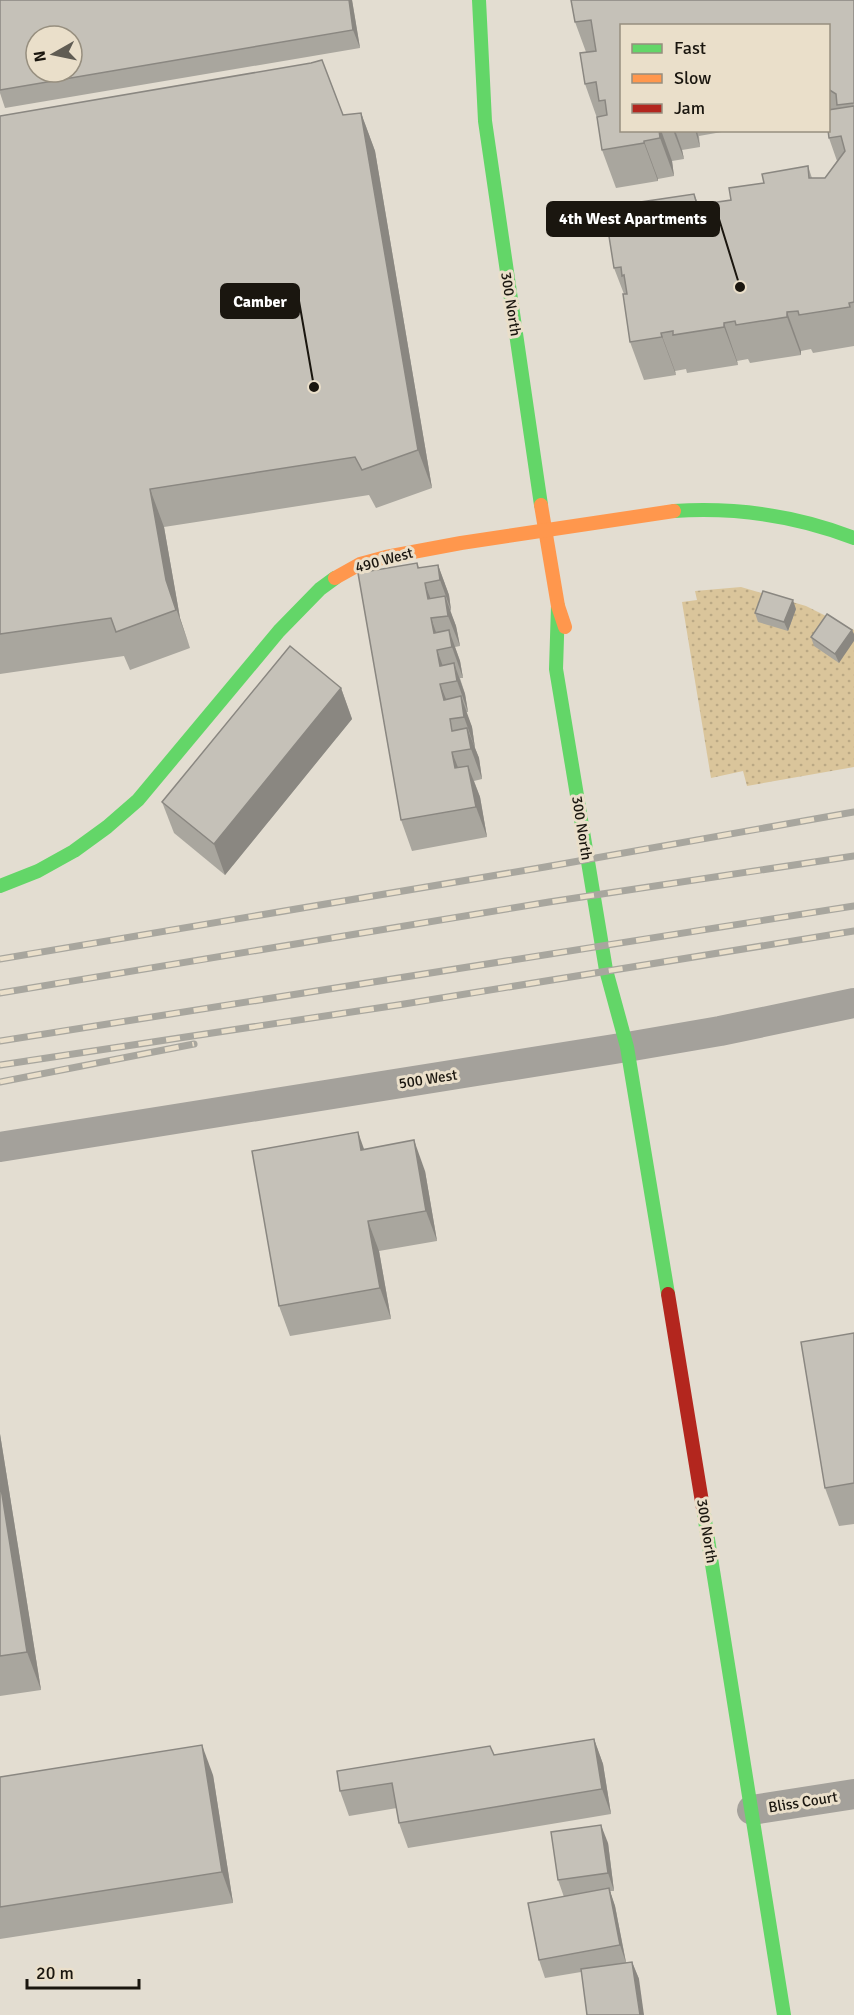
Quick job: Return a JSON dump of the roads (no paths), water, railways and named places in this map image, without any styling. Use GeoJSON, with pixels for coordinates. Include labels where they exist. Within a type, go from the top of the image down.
{"type":"FeatureCollection","features":[{"type":"Feature","properties":{"kind":"street","name":"300 North"},"geometry":{"type":"LineString","coordinates":[[479,0],[485,120],[493,182],[545,531],[558,606],[571,646]]}},
{"type":"Feature","properties":{"kind":"street","name":"490 West"},"geometry":{"type":"LineString","coordinates":[[0,886],[22,879],[55,863],[111,825],[138,800],[279,631],[320,589],[360,564],[461,543],[700,508],[732,508],[800,519],[854,538]]}},
{"type":"Feature","properties":{"kind":"street","name":"300 North"},"geometry":{"type":"LineString","coordinates":[[558,606],[556,669],[604,958],[627,1047],[784,2015]]}},
{"type":"Feature","properties":{"kind":"street","name":"300 North"},"geometry":{"type":"LineString","coordinates":[[626,990],[627,1047]]}},
{"type":"Feature","properties":{"kind":"street","name":"500 West"},"geometry":{"type":"LineString","coordinates":[[0,1147],[627,1047],[720,1031],[854,1003]]}},
{"type":"Feature","properties":{"kind":"street","name":"Bliss Court"},"geometry":{"type":"LineString","coordinates":[[752,1810],[854,1794]]}},
{"type":"Feature","properties":{"kind":"railway"},"geometry":{"type":"LineString","coordinates":[[0,959],[854,812]]}},
{"type":"Feature","properties":{"kind":"railway"},"geometry":{"type":"LineString","coordinates":[[0,993],[549,902],[854,856]]}},
{"type":"Feature","properties":{"kind":"railway"},"geometry":{"type":"LineString","coordinates":[[0,1041],[854,906]]}},
{"type":"Feature","properties":{"kind":"railway"},"geometry":{"type":"LineString","coordinates":[[0,1065],[398,1005],[854,931]]}},
{"type":"Feature","properties":{"kind":"railway"},"geometry":{"type":"LineString","coordinates":[[0,1082],[194,1044]]}},
{"type":"Feature","properties":{"kind":"place","name":"4th West Apartments"},"geometry":{"type":"Point","coordinates":[740,287]}},
{"type":"Feature","properties":{"kind":"place","name":"Camber"},"geometry":{"type":"Point","coordinates":[314,387]}}]}
